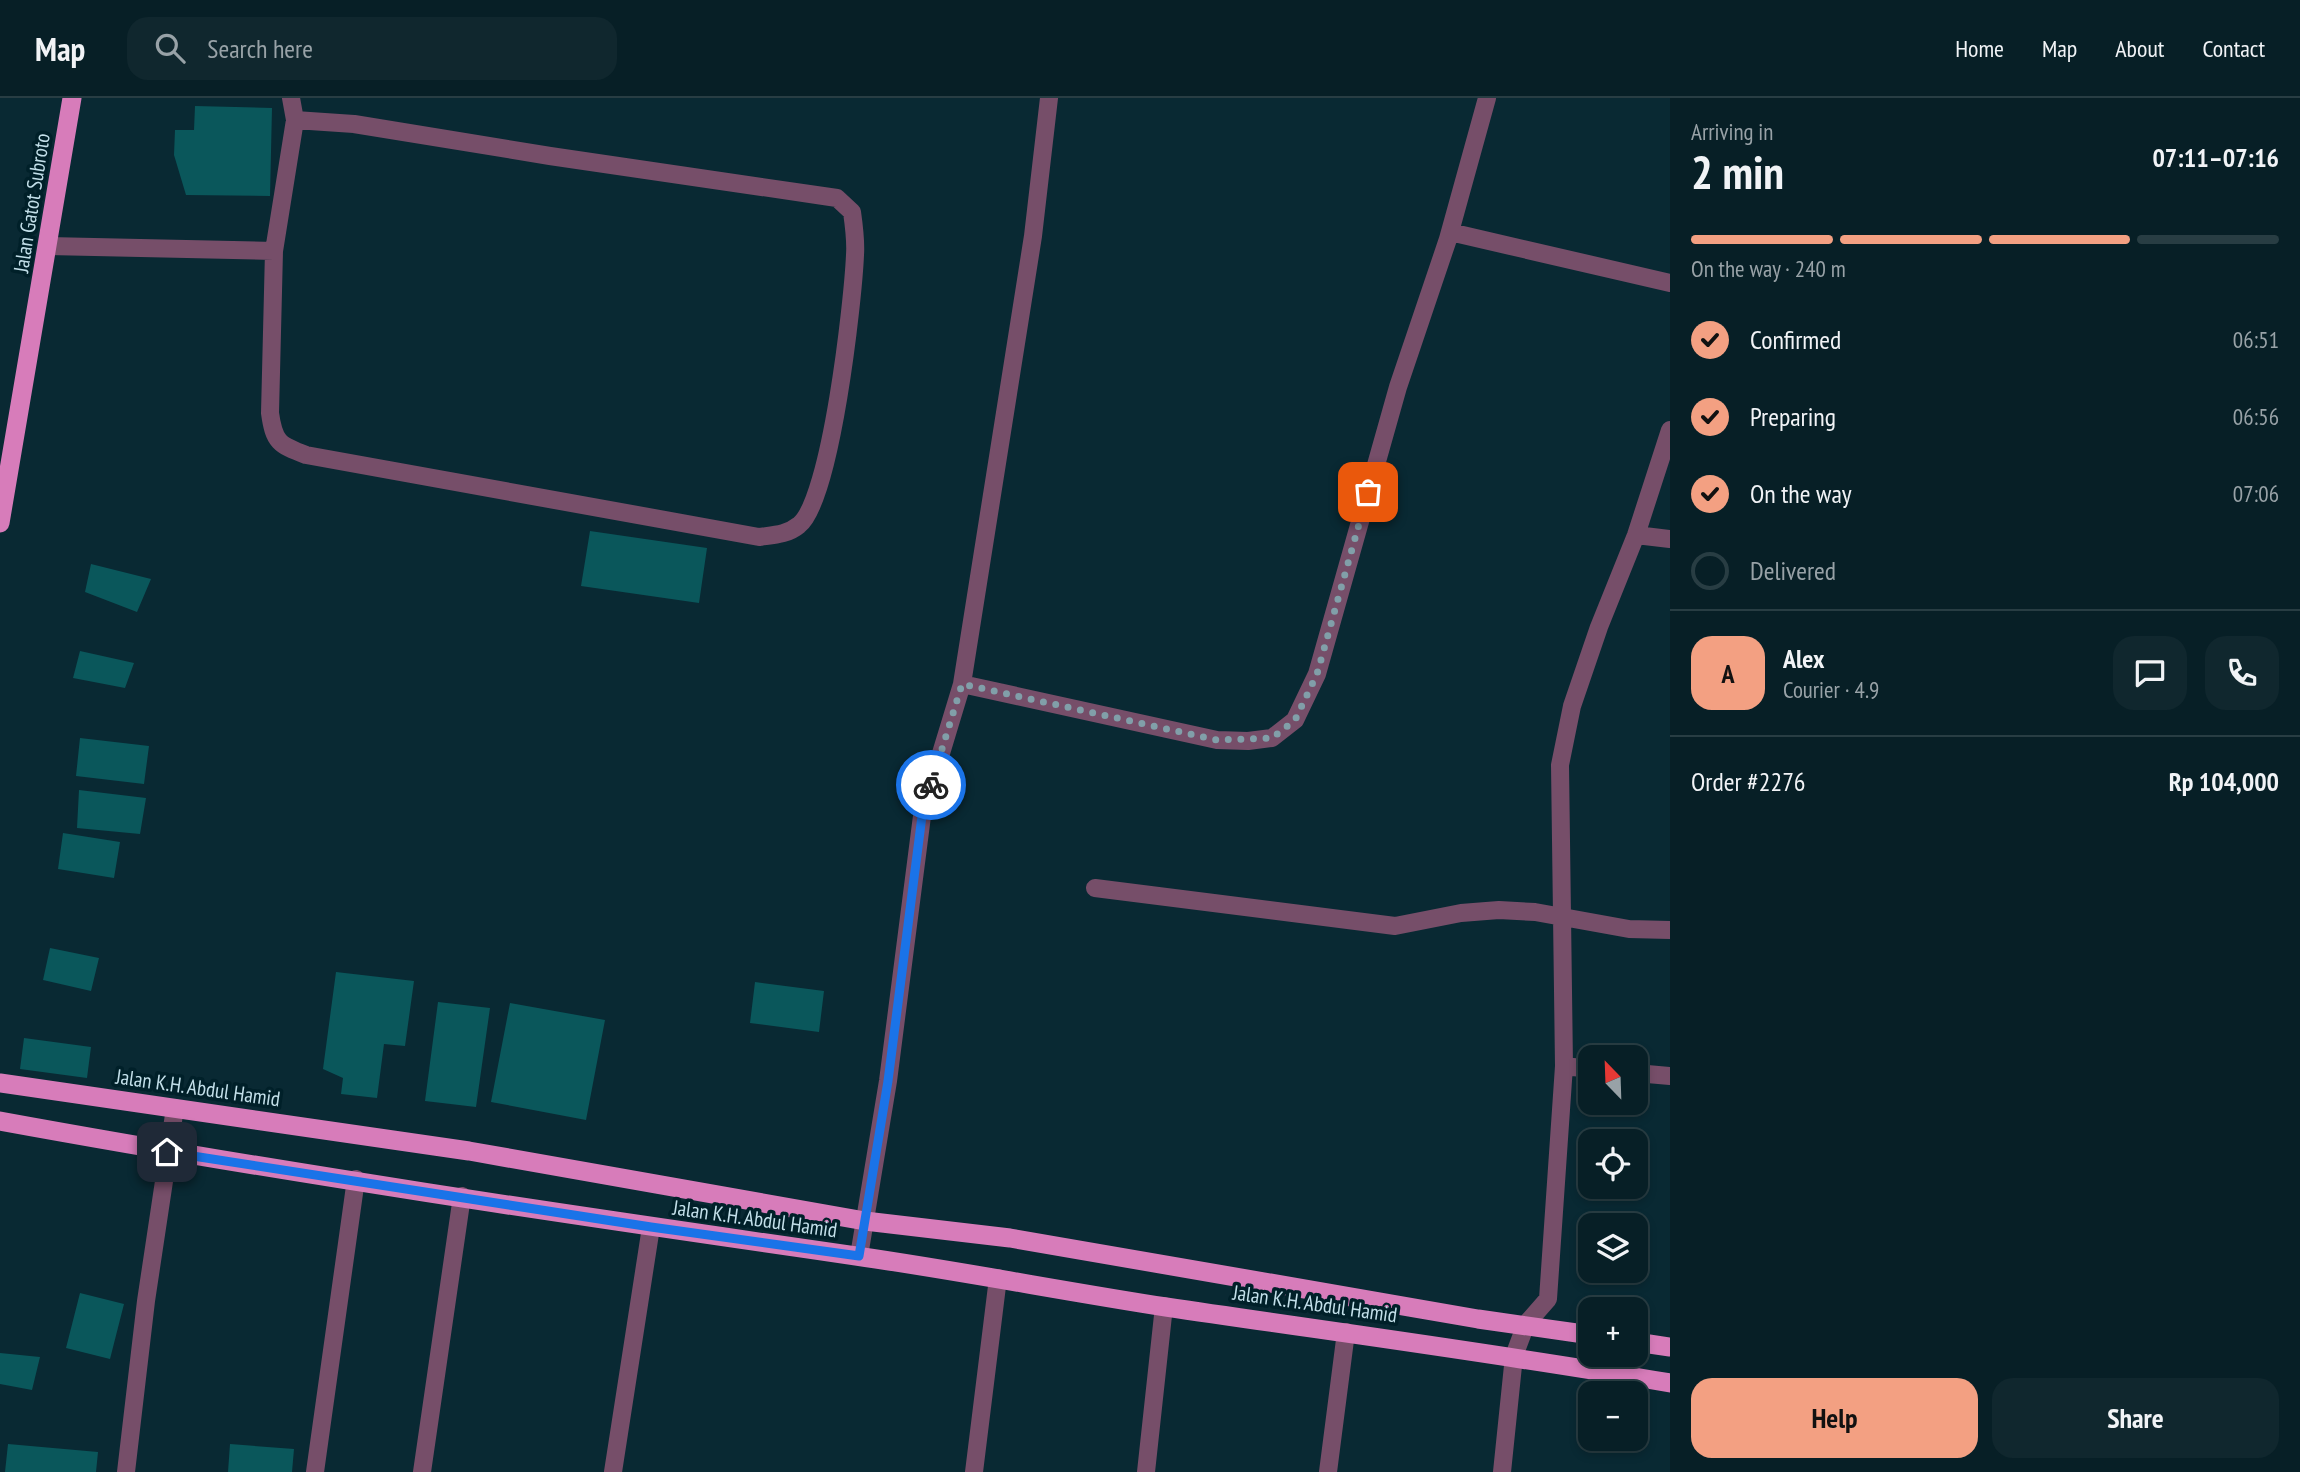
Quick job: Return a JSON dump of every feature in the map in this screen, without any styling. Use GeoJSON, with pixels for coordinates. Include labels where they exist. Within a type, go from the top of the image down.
{"type":"FeatureCollection","features":[{"type":"Feature","properties":{"kind":"highway","name":"Jalan Gatot Subroto"},"geometry":{"type":"LineString","coordinates":[[0,523],[72,98]]}},
{"type":"Feature","properties":{"kind":"highway","name":"Jalan K.H. Abdul Hamid"},"geometry":{"type":"LineString","coordinates":[[0,1083],[469,1152],[865,1221],[1010,1238],[1578,1333]]}},
{"type":"Feature","properties":{"kind":"highway","name":"Jalan K.H. Abdul Hamid"},"geometry":{"type":"LineString","coordinates":[[0,1121],[167,1152],[651,1227],[859,1256],[1164,1306],[1514,1356],[1670,1383]]}},
{"type":"Feature","properties":{"kind":"highway"},"geometry":{"type":"LineString","coordinates":[[1648,1344],[1670,1347]]}},
{"type":"Feature","properties":{"kind":"street"},"geometry":{"type":"LineString","coordinates":[[291,98],[295,120],[274,251],[270,413],[273,435],[284,447],[306,455],[758,537],[783,534],[800,525],[809,511],[835,427],[855,255],[852,212],[837,198],[354,124],[295,120]]}},
{"type":"Feature","properties":{"kind":"street"},"geometry":{"type":"LineString","coordinates":[[859,1256],[888,1081],[922,816],[962,684],[1033,236],[1049,98]]}},
{"type":"Feature","properties":{"kind":"street"},"geometry":{"type":"LineString","coordinates":[[962,684],[1217,740],[1272,738],[1295,720],[1317,674],[1398,387],[1450,232],[1487,98]]}},
{"type":"Feature","properties":{"kind":"street"},"geometry":{"type":"LineString","coordinates":[[1450,232],[1670,283]]}},
{"type":"Feature","properties":{"kind":"street"},"geometry":{"type":"LineString","coordinates":[[48,246],[274,251]]}},
{"type":"Feature","properties":{"kind":"street"},"geometry":{"type":"LineString","coordinates":[[1502,1472],[1514,1356],[1526,1324],[1548,1299],[1563,1066],[1560,765],[1577,693],[1599,627],[1636,534],[1670,430]]}},
{"type":"Feature","properties":{"kind":"street"},"geometry":{"type":"LineString","coordinates":[[1636,534],[1670,539]]}},
{"type":"Feature","properties":{"kind":"street"},"geometry":{"type":"LineString","coordinates":[[1095,888],[1395,926],[1461,913],[1499,910],[1629,929],[1670,930]]}},
{"type":"Feature","properties":{"kind":"street"},"geometry":{"type":"LineString","coordinates":[[1563,1066],[1578,1068]]}},
{"type":"Feature","properties":{"kind":"street"},"geometry":{"type":"LineString","coordinates":[[1648,1074],[1670,1076]]}},
{"type":"Feature","properties":{"kind":"street"},"geometry":{"type":"LineString","coordinates":[[126,1472],[175,1108]]}},
{"type":"Feature","properties":{"kind":"street"},"geometry":{"type":"LineString","coordinates":[[315,1472],[356,1180]]}},
{"type":"Feature","properties":{"kind":"street"},"geometry":{"type":"LineString","coordinates":[[422,1472],[462,1196]]}},
{"type":"Feature","properties":{"kind":"street"},"geometry":{"type":"LineString","coordinates":[[612,1472],[651,1227]]}},
{"type":"Feature","properties":{"kind":"street"},"geometry":{"type":"LineString","coordinates":[[974,1472],[998,1278]]}},
{"type":"Feature","properties":{"kind":"street"},"geometry":{"type":"LineString","coordinates":[[1146,1472],[1164,1306]]}},
{"type":"Feature","properties":{"kind":"street"},"geometry":{"type":"LineString","coordinates":[[1328,1472],[1346,1332]]}},
{"type":"Feature","properties":{"kind":"building"},"geometry":{"type":"Polygon","coordinates":[[[195,106],[272,108],[270,196],[186,195],[174,155],[175,130],[194,130],[195,106]]]}},
{"type":"Feature","properties":{"kind":"building"},"geometry":{"type":"Polygon","coordinates":[[[590,531],[707,548],[699,603],[581,586],[590,531]]]}},
{"type":"Feature","properties":{"kind":"building"},"geometry":{"type":"Polygon","coordinates":[[[91,564],[151,579],[137,612],[85,592],[91,564]]]}},
{"type":"Feature","properties":{"kind":"building"},"geometry":{"type":"Polygon","coordinates":[[[80,651],[134,663],[125,688],[73,678],[80,651]]]}},
{"type":"Feature","properties":{"kind":"building"},"geometry":{"type":"Polygon","coordinates":[[[80,738],[149,746],[144,784],[76,776],[80,738]]]}},
{"type":"Feature","properties":{"kind":"building"},"geometry":{"type":"Polygon","coordinates":[[[79,790],[146,798],[140,834],[77,828],[79,790]]]}},
{"type":"Feature","properties":{"kind":"building"},"geometry":{"type":"Polygon","coordinates":[[[63,833],[120,842],[114,878],[58,869],[63,833]]]}},
{"type":"Feature","properties":{"kind":"building"},"geometry":{"type":"Polygon","coordinates":[[[50,948],[99,958],[91,991],[43,980],[50,948]]]}},
{"type":"Feature","properties":{"kind":"building"},"geometry":{"type":"Polygon","coordinates":[[[336,972],[414,981],[405,1046],[384,1044],[377,1098],[341,1094],[343,1078],[323,1069],[336,972]]]}},
{"type":"Feature","properties":{"kind":"building"},"geometry":{"type":"Polygon","coordinates":[[[755,982],[824,991],[819,1032],[750,1023],[755,982]]]}},
{"type":"Feature","properties":{"kind":"building"},"geometry":{"type":"Polygon","coordinates":[[[438,1002],[490,1008],[476,1107],[425,1101],[438,1002]]]}},
{"type":"Feature","properties":{"kind":"building"},"geometry":{"type":"Polygon","coordinates":[[[510,1003],[605,1020],[586,1120],[491,1102],[510,1003]]]}},
{"type":"Feature","properties":{"kind":"building"},"geometry":{"type":"Polygon","coordinates":[[[24,1038],[91,1047],[87,1078],[20,1069],[24,1038]]]}},
{"type":"Feature","properties":{"kind":"building"},"geometry":{"type":"Polygon","coordinates":[[[80,1293],[124,1304],[110,1359],[66,1348],[80,1293]]]}},
{"type":"Feature","properties":{"kind":"building"},"geometry":{"type":"Polygon","coordinates":[[[0,1353],[40,1357],[32,1390],[0,1384],[0,1353]]]}},
{"type":"Feature","properties":{"kind":"building"},"geometry":{"type":"Polygon","coordinates":[[[8,1444],[98,1452],[96,1472],[5,1472],[8,1444]]]}},
{"type":"Feature","properties":{"kind":"building"},"geometry":{"type":"Polygon","coordinates":[[[230,1444],[294,1449],[292,1472],[228,1472],[230,1444]]]}},
{"type":"Feature","properties":{"kind":"way so far"},"geometry":{"type":"LineString","coordinates":[[931,785],[962,684],[1217,740],[1248,741],[1272,738],[1295,720],[1317,674],[1368,492]]}},
{"type":"Feature","properties":{"kind":"route"},"geometry":{"type":"LineString","coordinates":[[167,1152],[651,1227],[859,1256],[888,1081],[922,816],[931,785]]}}]}
